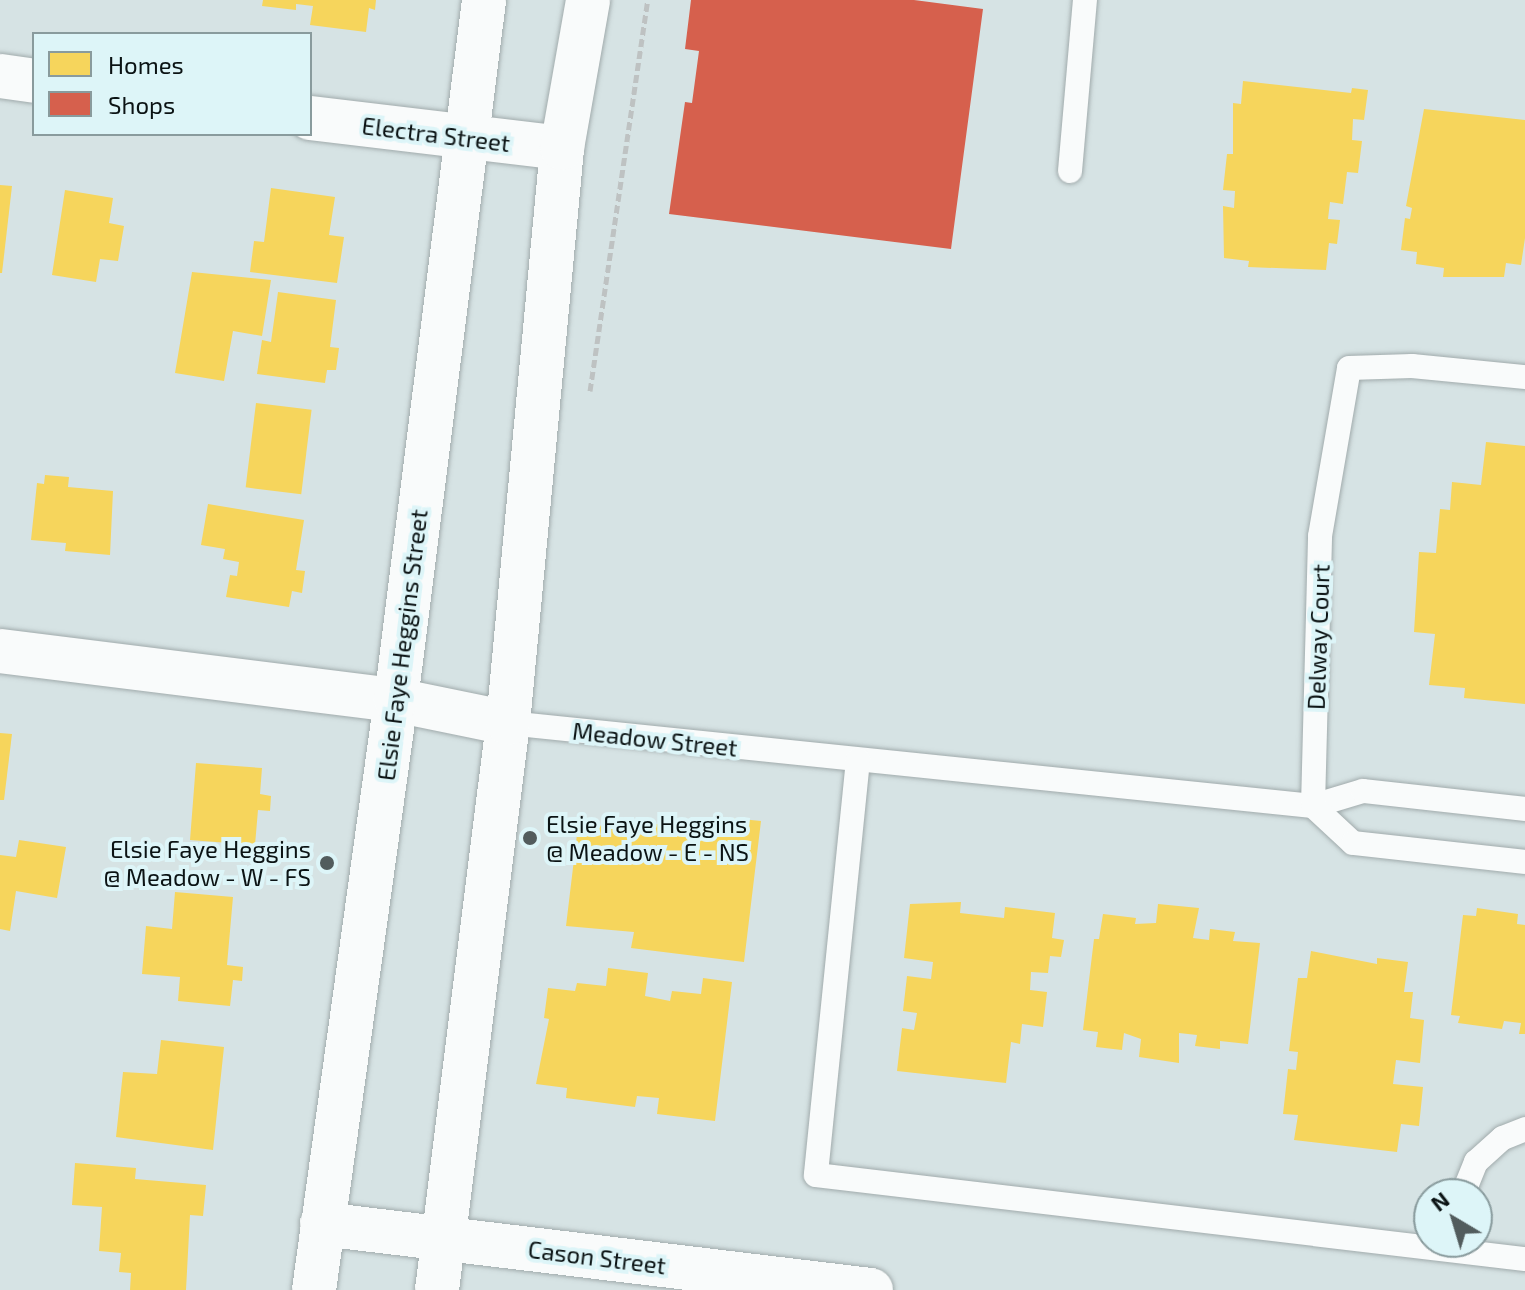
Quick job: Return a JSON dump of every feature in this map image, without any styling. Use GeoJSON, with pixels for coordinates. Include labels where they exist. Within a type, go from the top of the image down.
{"type":"FeatureCollection","features":[{"type":"Feature","properties":{"kind":"main road","name":"Elsie Faye Heggins Street"},"geometry":{"type":"LineString","coordinates":[[314,1290],[396,700],[484,0]]}},
{"type":"Feature","properties":{"kind":"main road"},"geometry":{"type":"LineString","coordinates":[[437,1290],[446,1239],[508,723],[562,148],[588,0]]}},
{"type":"Feature","properties":{"kind":"main road"},"geometry":{"type":"LineString","coordinates":[[0,76],[32,81]]}},
{"type":"Feature","properties":{"kind":"main road","name":"Electra Street"},"geometry":{"type":"LineString","coordinates":[[312,118],[562,148]]}},
{"type":"Feature","properties":{"kind":"main road","name":"Meadow Street"},"geometry":{"type":"LineString","coordinates":[[0,651],[396,700],[508,723]]}},
{"type":"Feature","properties":{"kind":"main road","name":"Cason Street"},"geometry":{"type":"LineString","coordinates":[[322,1224],[871,1290]]}},
{"type":"Feature","properties":{"kind":"lane"},"geometry":{"type":"LineString","coordinates":[[1070,171],[1085,0]]}},
{"type":"Feature","properties":{"kind":"lane","name":"Delway Court"},"geometry":{"type":"LineString","coordinates":[[1313,806],[1320,536],[1349,368],[1412,366],[1525,377]]}},
{"type":"Feature","properties":{"kind":"lane","name":"Meadow Street"},"geometry":{"type":"LineString","coordinates":[[508,723],[1313,806],[1363,791],[1525,809]]}},
{"type":"Feature","properties":{"kind":"lane"},"geometry":{"type":"LineString","coordinates":[[858,760],[816,1175],[1413,1241]]}},
{"type":"Feature","properties":{"kind":"lane"},"geometry":{"type":"LineString","coordinates":[[1313,806],[1353,843],[1525,862]]}},
{"type":"Feature","properties":{"kind":"lane"},"geometry":{"type":"LineString","coordinates":[[1470,1178],[1476,1162],[1503,1138],[1525,1129]]}},
{"type":"Feature","properties":{"kind":"lane"},"geometry":{"type":"LineString","coordinates":[[1493,1253],[1525,1259]]}},
{"type":"Feature","properties":{"kind":"building: Homes"},"geometry":{"type":"Polygon","coordinates":[[[263,0],[376,0],[375,10],[369,8],[366,32],[310,25],[313,6],[296,4],[296,10],[262,6],[263,0]]]}},
{"type":"Feature","properties":{"kind":"building: Homes"},"geometry":{"type":"Polygon","coordinates":[[[1243,81],[1351,93],[1352,88],[1368,90],[1364,120],[1353,119],[1352,140],[1362,141],[1358,173],[1347,172],[1343,204],[1330,202],[1328,219],[1340,220],[1337,244],[1329,243],[1326,270],[1248,267],[1249,261],[1224,258],[1223,206],[1234,208],[1235,191],[1223,190],[1227,154],[1233,154],[1233,103],[1241,104],[1243,81]]]}},
{"type":"Feature","properties":{"kind":"building: Homes"},"geometry":{"type":"Polygon","coordinates":[[[1424,109],[1525,120],[1525,238],[1521,265],[1506,263],[1504,277],[1443,277],[1444,268],[1416,264],[1417,252],[1401,250],[1405,218],[1410,219],[1412,208],[1406,206],[1424,109]]]}},
{"type":"Feature","properties":{"kind":"building: Homes"},"geometry":{"type":"Polygon","coordinates":[[[0,185],[12,186],[2,273],[0,273],[0,185]]]}},
{"type":"Feature","properties":{"kind":"building: Homes"},"geometry":{"type":"Polygon","coordinates":[[[271,188],[335,197],[329,235],[344,237],[337,283],[250,272],[254,241],[264,242],[271,188]]]}},
{"type":"Feature","properties":{"kind":"building: Homes"},"geometry":{"type":"Polygon","coordinates":[[[65,190],[113,198],[109,223],[124,226],[118,261],[100,259],[96,282],[52,275],[65,190]]]}},
{"type":"Feature","properties":{"kind":"building: Homes"},"geometry":{"type":"Polygon","coordinates":[[[192,272],[271,280],[262,336],[233,331],[224,381],[175,373],[192,272]]]}},
{"type":"Feature","properties":{"kind":"building: Homes"},"geometry":{"type":"Polygon","coordinates":[[[278,292],[336,300],[330,347],[339,348],[336,370],[327,370],[325,383],[257,374],[262,340],[271,342],[278,292]]]}},
{"type":"Feature","properties":{"kind":"building: Homes"},"geometry":{"type":"Polygon","coordinates":[[[256,403],[312,410],[301,494],[246,487],[256,403]]]}},
{"type":"Feature","properties":{"kind":"building: Homes"},"geometry":{"type":"Polygon","coordinates":[[[1486,442],[1525,446],[1525,704],[1464,698],[1465,688],[1429,685],[1435,634],[1414,632],[1419,552],[1436,553],[1440,509],[1450,510],[1452,482],[1481,485],[1486,442]]]}},
{"type":"Feature","properties":{"kind":"building: Homes"},"geometry":{"type":"Polygon","coordinates":[[[45,475],[69,477],[68,487],[113,491],[110,555],[65,551],[66,543],[31,540],[37,483],[44,484],[45,475]]]}},
{"type":"Feature","properties":{"kind":"building: Homes"},"geometry":{"type":"Polygon","coordinates":[[[208,504],[304,520],[296,570],[305,571],[302,593],[292,591],[289,607],[226,597],[230,575],[237,576],[239,562],[223,559],[225,549],[201,545],[208,504]]]}},
{"type":"Feature","properties":{"kind":"building: Homes"},"geometry":{"type":"Polygon","coordinates":[[[0,733],[12,734],[4,800],[0,800],[0,733]]]}},
{"type":"Feature","properties":{"kind":"building: Homes"},"geometry":{"type":"Polygon","coordinates":[[[196,763],[262,768],[260,794],[271,796],[270,811],[258,810],[255,845],[190,840],[196,763]]]}},
{"type":"Feature","properties":{"kind":"building: Homes"},"geometry":{"type":"Polygon","coordinates":[[[731,818],[761,821],[744,962],[631,948],[634,932],[566,926],[578,826],[630,825],[630,834],[646,835],[647,823],[683,827],[682,834],[699,836],[700,830],[729,834],[731,818]]]}},
{"type":"Feature","properties":{"kind":"building: Homes"},"geometry":{"type":"Polygon","coordinates":[[[19,840],[66,847],[57,898],[16,891],[10,931],[0,929],[0,855],[16,857],[19,840]]]}},
{"type":"Feature","properties":{"kind":"building: Homes"},"geometry":{"type":"Polygon","coordinates":[[[175,892],[233,897],[227,965],[243,967],[242,981],[233,980],[230,1006],[178,1001],[180,977],[142,974],[146,926],[172,929],[175,892]]]}},
{"type":"Feature","properties":{"kind":"building: Homes"},"geometry":{"type":"Polygon","coordinates":[[[961,902],[960,913],[1004,918],[1005,907],[1055,913],[1052,938],[1064,940],[1061,957],[1050,956],[1048,973],[1031,972],[1030,990],[1047,992],[1043,1027],[1022,1024],[1020,1044],[1011,1042],[1006,1083],[897,1071],[902,1028],[914,1030],[917,1013],[903,1011],[907,976],[931,979],[933,962],[904,958],[910,904],[961,902]]]}},
{"type":"Feature","properties":{"kind":"building: Homes"},"geometry":{"type":"Polygon","coordinates":[[[1158,904],[1199,908],[1193,938],[1209,940],[1210,929],[1235,932],[1233,941],[1260,943],[1248,1044],[1220,1041],[1220,1049],[1195,1046],[1197,1035],[1179,1033],[1179,1063],[1139,1057],[1141,1039],[1124,1033],[1122,1050],[1096,1047],[1098,1032],[1083,1030],[1094,939],[1099,939],[1103,914],[1136,918],[1135,924],[1156,923],[1158,904]]]}},
{"type":"Feature","properties":{"kind":"building: Homes"},"geometry":{"type":"Polygon","coordinates":[[[1477,908],[1518,914],[1517,924],[1525,925],[1525,1034],[1519,1034],[1521,1023],[1504,1021],[1502,1029],[1458,1023],[1460,1016],[1451,1015],[1463,915],[1476,916],[1477,908]]]}},
{"type":"Feature","properties":{"kind":"building: Homes"},"geometry":{"type":"Polygon","coordinates":[[[1311,951],[1377,964],[1377,958],[1408,962],[1404,992],[1413,992],[1410,1018],[1424,1020],[1420,1063],[1396,1060],[1393,1084],[1423,1087],[1419,1126],[1401,1124],[1397,1152],[1294,1140],[1298,1115],[1283,1114],[1288,1069],[1296,1070],[1298,1052],[1289,1051],[1298,978],[1307,978],[1311,951]]]}},
{"type":"Feature","properties":{"kind":"building: Homes"},"geometry":{"type":"Polygon","coordinates":[[[608,968],[648,973],[645,996],[670,1001],[672,991],[701,994],[703,978],[732,982],[715,1121],[657,1114],[659,1098],[637,1096],[635,1107],[566,1098],[567,1088],[536,1084],[549,1019],[544,1018],[548,988],[575,991],[577,983],[606,986],[608,968]]]}},
{"type":"Feature","properties":{"kind":"building: Homes"},"geometry":{"type":"Polygon","coordinates":[[[161,1040],[224,1047],[213,1150],[116,1137],[123,1072],[157,1074],[161,1040]]]}},
{"type":"Feature","properties":{"kind":"building: Homes"},"geometry":{"type":"Polygon","coordinates":[[[75,1163],[136,1168],[135,1179],[206,1185],[203,1216],[190,1215],[186,1290],[130,1290],[131,1273],[119,1272],[121,1253],[99,1251],[102,1207],[72,1205],[75,1163]]]}},
{"type":"Feature","properties":{"kind":"building: Shops"},"geometry":{"type":"Polygon","coordinates":[[[691,0],[914,0],[983,9],[951,249],[669,214],[685,102],[692,103],[699,51],[685,49],[691,0]]]}},
{"type":"Feature","properties":{"kind":"place","name":"Elsie Faye Heggins @ Meadow - E - NS"},"geometry":{"type":"Point","coordinates":[530,838]}},
{"type":"Feature","properties":{"kind":"place","name":"Elsie Faye Heggins @ Meadow - W - FS"},"geometry":{"type":"Point","coordinates":[327,863]}}]}
